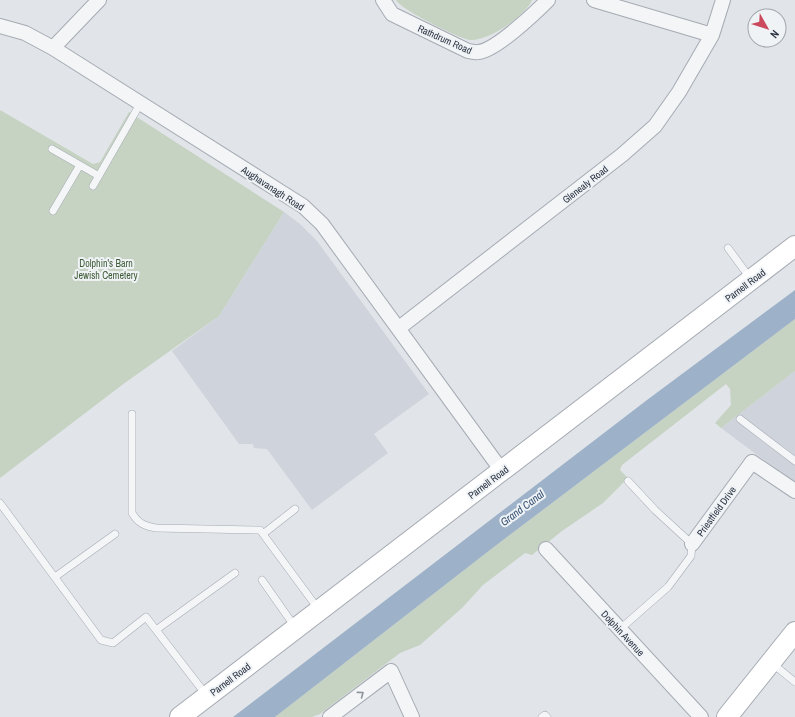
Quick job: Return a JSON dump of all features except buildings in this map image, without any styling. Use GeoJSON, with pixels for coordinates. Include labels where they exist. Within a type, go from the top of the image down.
{"type":"FeatureCollection","features":[{"type":"Feature","properties":{"kind":"main road","name":"Parnell Road"},"geometry":{"type":"LineString","coordinates":[[180,717],[502,472],[795,246]]}},
{"type":"Feature","properties":{"kind":"main road"},"geometry":{"type":"LineString","coordinates":[[727,717],[795,632]]}},
{"type":"Feature","properties":{"kind":"street"},"geometry":{"type":"LineString","coordinates":[[53,48],[99,0]]}},
{"type":"Feature","properties":{"kind":"street","name":"Rathdrum Road"},"geometry":{"type":"LineString","coordinates":[[383,0],[392,14],[468,51],[478,52],[491,47],[505,38],[548,0]]}},
{"type":"Feature","properties":{"kind":"street"},"geometry":{"type":"LineString","coordinates":[[594,0],[712,35]]}},
{"type":"Feature","properties":{"kind":"street","name":"Glenealy Road"},"geometry":{"type":"LineString","coordinates":[[399,328],[622,155],[655,126],[679,92],[712,35],[722,0]]}},
{"type":"Feature","properties":{"kind":"street","name":"Aughavanagh Road"},"geometry":{"type":"LineString","coordinates":[[0,26],[25,33],[53,48],[303,206],[322,224],[399,328],[502,472]]}},
{"type":"Feature","properties":{"kind":"street","name":"Priestfield Drive"},"geometry":{"type":"LineString","coordinates":[[692,544],[752,462],[795,491]]}},
{"type":"Feature","properties":{"kind":"street","name":"Dolphin Avenue"},"geometry":{"type":"LineString","coordinates":[[546,549],[619,630],[701,717]]}},
{"type":"Feature","properties":{"kind":"street"},"geometry":{"type":"LineString","coordinates":[[330,717],[391,671],[412,717]]}},
{"type":"Feature","properties":{"kind":"lane"},"geometry":{"type":"LineString","coordinates":[[93,186],[140,104]]}},
{"type":"Feature","properties":{"kind":"lane"},"geometry":{"type":"LineString","coordinates":[[52,149],[99,176]]}},
{"type":"Feature","properties":{"kind":"lane"},"geometry":{"type":"LineString","coordinates":[[53,211],[80,164]]}},
{"type":"Feature","properties":{"kind":"lane"},"geometry":{"type":"LineString","coordinates":[[728,248],[752,280]]}},
{"type":"Feature","properties":{"kind":"lane"},"geometry":{"type":"LineString","coordinates":[[132,414],[132,513],[136,521],[146,526],[156,528],[260,530],[320,611]]}},
{"type":"Feature","properties":{"kind":"lane"},"geometry":{"type":"LineString","coordinates":[[740,419],[795,461]]}},
{"type":"Feature","properties":{"kind":"lane"},"geometry":{"type":"LineString","coordinates":[[628,481],[655,510],[692,544]]}},
{"type":"Feature","properties":{"kind":"lane"},"geometry":{"type":"LineString","coordinates":[[0,503],[102,640],[113,642],[146,617],[207,696]]}},
{"type":"Feature","properties":{"kind":"lane"},"geometry":{"type":"LineString","coordinates":[[263,534],[295,509]]}},
{"type":"Feature","properties":{"kind":"lane"},"geometry":{"type":"LineString","coordinates":[[55,577],[115,534]]}},
{"type":"Feature","properties":{"kind":"lane","name":"Priestfield Drive"},"geometry":{"type":"LineString","coordinates":[[619,630],[668,587],[691,556],[692,544]]}},
{"type":"Feature","properties":{"kind":"lane"},"geometry":{"type":"LineString","coordinates":[[156,630],[235,572]]}},
{"type":"Feature","properties":{"kind":"lane"},"geometry":{"type":"LineString","coordinates":[[262,580],[297,629]]}},
{"type":"Feature","properties":{"kind":"lane"},"geometry":{"type":"LineString","coordinates":[[771,662],[795,682]]}},
{"type":"Feature","properties":{"kind":"lane"},"geometry":{"type":"LineString","coordinates":[[542,717],[545,715],[547,717]]}},
{"type":"Feature","properties":{"kind":"shaded area"},"geometry":{"type":"Polygon","coordinates":[[[284,212],[300,224],[317,241],[429,394],[374,434],[388,453],[312,510],[267,449],[254,448],[253,444],[239,444],[172,351],[219,316],[284,212]]]}},
{"type":"Feature","properties":{"kind":"shaded area"},"geometry":{"type":"Polygon","coordinates":[[[795,371],[795,483],[721,428],[795,371]]]}},
{"type":"Feature","properties":{"kind":"green space"},"geometry":{"type":"Polygon","coordinates":[[[396,0],[532,0],[522,13],[506,26],[487,36],[470,40],[455,35],[431,23],[408,10],[396,0]]]}},
{"type":"Feature","properties":{"kind":"green space","name":"Dolphin's Barn Jewish Cemetery"},"geometry":{"type":"Polygon","coordinates":[[[0,110],[93,164],[100,162],[129,112],[284,212],[219,316],[122,385],[0,478],[0,110]]]}},
{"type":"Feature","properties":{"kind":"green space"},"geometry":{"type":"Polygon","coordinates":[[[795,319],[795,371],[721,428],[715,423],[731,405],[730,389],[726,384],[622,465],[620,470],[628,478],[603,503],[562,531],[532,555],[525,553],[483,585],[462,608],[420,645],[400,653],[320,714],[312,717],[275,717],[490,550],[795,319]]]}},
{"type":"Feature","properties":{"kind":"water","name":"Grand Canal"},"geometry":{"type":"Polygon","coordinates":[[[795,290],[795,319],[490,550],[275,717],[233,717],[647,400],[795,290]]]}}]}
